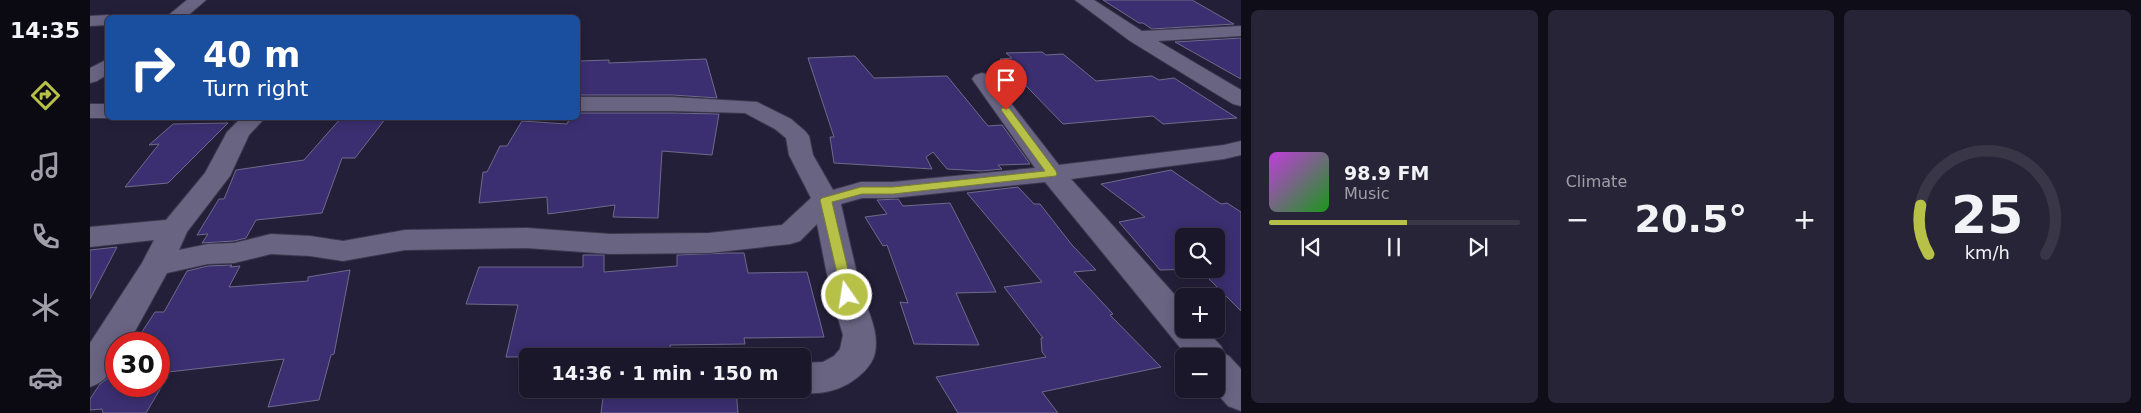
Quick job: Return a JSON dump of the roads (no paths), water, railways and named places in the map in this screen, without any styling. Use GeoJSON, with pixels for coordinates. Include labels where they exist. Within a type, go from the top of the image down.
{"type":"FeatureCollection","features":[{"type":"Feature","properties":{"kind":"street"},"geometry":{"type":"LineString","coordinates":[[177,15],[198,0]]}},
{"type":"Feature","properties":{"kind":"street"},"geometry":{"type":"LineString","coordinates":[[1084,0],[1137,37],[1194,73],[1241,99]]}},
{"type":"Feature","properties":{"kind":"street"},"geometry":{"type":"LineString","coordinates":[[90,21],[105,20]]}},
{"type":"Feature","properties":{"kind":"street"},"geometry":{"type":"LineString","coordinates":[[1137,37],[1241,31]]}},
{"type":"Feature","properties":{"kind":"street"},"geometry":{"type":"LineString","coordinates":[[90,77],[105,67]]}},
{"type":"Feature","properties":{"kind":"street"},"geometry":{"type":"LineString","coordinates":[[982,79],[1052,174],[1175,318]]}},
{"type":"Feature","properties":{"kind":"street"},"geometry":{"type":"LineString","coordinates":[[580,104],[672,104],[749,107],[783,124],[797,136],[801,155],[815,184],[826,200],[847,295],[860,335],[857,355],[847,366],[828,377],[811,378]]}},
{"type":"Feature","properties":{"kind":"street"},"geometry":{"type":"LineString","coordinates":[[90,111],[105,110]]}},
{"type":"Feature","properties":{"kind":"street"},"geometry":{"type":"LineString","coordinates":[[90,372],[115,335],[156,265],[174,229],[217,176],[239,132],[252,120]]}},
{"type":"Feature","properties":{"kind":"street"},"geometry":{"type":"LineString","coordinates":[[156,265],[208,254],[234,253],[271,244],[310,246],[343,251],[405,240],[527,238],[610,244],[709,243],[790,234],[826,200],[861,190],[893,190],[1052,174],[1224,152],[1241,148]]}},
{"type":"Feature","properties":{"kind":"street"},"geometry":{"type":"LineString","coordinates":[[90,237],[174,229]]}},
{"type":"Feature","properties":{"kind":"street"},"geometry":{"type":"LineString","coordinates":[[1193,338],[1201,348]]}},
{"type":"Feature","properties":{"kind":"street"},"geometry":{"type":"LineString","coordinates":[[1225,376],[1241,395]]}}]}
